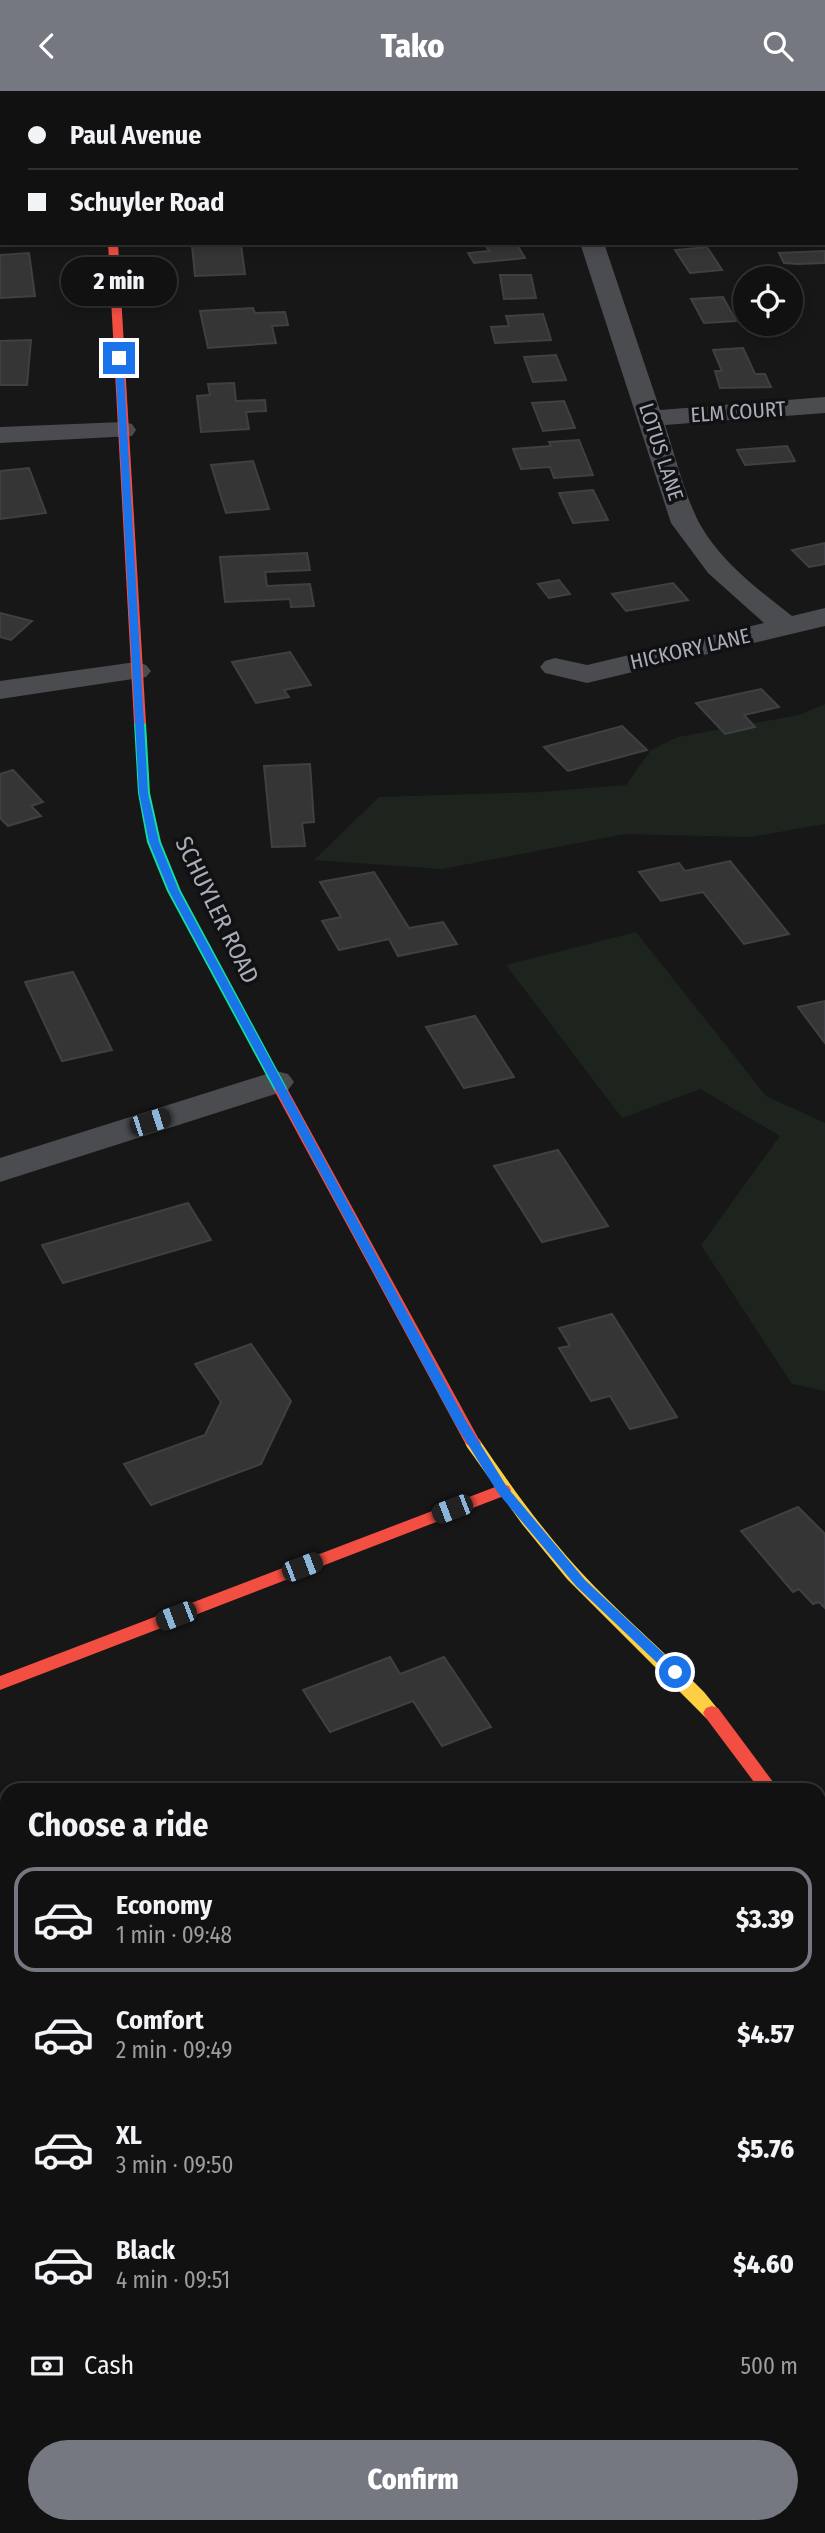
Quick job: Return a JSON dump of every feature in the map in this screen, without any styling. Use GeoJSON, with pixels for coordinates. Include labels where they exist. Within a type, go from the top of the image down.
{"type":"FeatureCollection","features":[{"type":"Feature","properties":{"kind":"street","name":"SCHUYLER ROAD"},"geometry":{"type":"LineString","coordinates":[[113,245],[144,793],[154,842],[174,891],[460,1422],[503,1490],[580,1583],[675,1672],[732,1736],[765,1783]]}},
{"type":"Feature","properties":{"kind":"street","name":"LOTUS LANE"},"geometry":{"type":"LineString","coordinates":[[593,245],[685,523],[697,545],[718,569],[786,627]]}},
{"type":"Feature","properties":{"kind":"street","name":"ELM COURT"},"geometry":{"type":"LineString","coordinates":[[650,418],[825,405]]}},
{"type":"Feature","properties":{"kind":"street"},"geometry":{"type":"LineString","coordinates":[[0,435],[123,430]]}},
{"type":"Feature","properties":{"kind":"street","name":"HICKORY LANE"},"geometry":{"type":"LineString","coordinates":[[555,667],[587,674],[825,617]]}},
{"type":"Feature","properties":{"kind":"street"},"geometry":{"type":"LineString","coordinates":[[0,690],[136,671]]}},
{"type":"Feature","properties":{"kind":"street"},"geometry":{"type":"LineString","coordinates":[[0,1170],[276,1081]]}},
{"type":"Feature","properties":{"kind":"street"},"geometry":{"type":"LineString","coordinates":[[0,1683],[503,1490]]}},
{"type":"Feature","properties":{"kind":"shaded area"},"geometry":{"type":"Polygon","coordinates":[[[825,704],[825,824],[750,837],[625,834],[442,869],[314,860],[379,797],[540,792],[626,785],[651,750],[678,737],[799,715],[825,704]]]}},
{"type":"Feature","properties":{"kind":"shaded area"},"geometry":{"type":"Polygon","coordinates":[[[636,932],[766,1096],[825,1123],[825,1391],[792,1384],[701,1245],[780,1136],[700,1089],[622,1118],[506,965],[636,932]]]}},
{"type":"Feature","properties":{"kind":"building"},"geometry":{"type":"Polygon","coordinates":[[[241,245],[245,274],[195,276],[192,246],[241,245]]]}},
{"type":"Feature","properties":{"kind":"building"},"geometry":{"type":"Polygon","coordinates":[[[485,245],[517,245],[525,258],[474,263],[468,253],[489,251],[485,245]]]}},
{"type":"Feature","properties":{"kind":"building"},"geometry":{"type":"Polygon","coordinates":[[[707,247],[722,270],[690,273],[675,250],[707,247]]]}},
{"type":"Feature","properties":{"kind":"building"},"geometry":{"type":"Polygon","coordinates":[[[825,251],[825,263],[784,263],[779,253],[825,251]]]}},
{"type":"Feature","properties":{"kind":"building"},"geometry":{"type":"Polygon","coordinates":[[[29,253],[35,296],[0,298],[0,255],[29,253]]]}},
{"type":"Feature","properties":{"kind":"building"},"geometry":{"type":"Polygon","coordinates":[[[500,275],[531,275],[536,298],[504,299],[500,275]]]}},
{"type":"Feature","properties":{"kind":"building"},"geometry":{"type":"Polygon","coordinates":[[[723,297],[733,315],[733,321],[704,323],[691,299],[723,297]]]}},
{"type":"Feature","properties":{"kind":"building"},"geometry":{"type":"Polygon","coordinates":[[[253,308],[255,313],[285,312],[288,325],[272,326],[276,343],[208,348],[200,311],[253,308]]]}},
{"type":"Feature","properties":{"kind":"building"},"geometry":{"type":"Polygon","coordinates":[[[543,314],[551,340],[495,343],[491,327],[509,326],[506,316],[543,314]]]}},
{"type":"Feature","properties":{"kind":"building"},"geometry":{"type":"Polygon","coordinates":[[[31,340],[27,385],[0,385],[0,341],[31,340]]]}},
{"type":"Feature","properties":{"kind":"building"},"geometry":{"type":"Polygon","coordinates":[[[743,348],[755,374],[765,374],[771,387],[720,388],[715,371],[722,371],[713,350],[743,348]]]}},
{"type":"Feature","properties":{"kind":"building"},"geometry":{"type":"Polygon","coordinates":[[[556,355],[566,380],[533,382],[524,357],[556,355]]]}},
{"type":"Feature","properties":{"kind":"building"},"geometry":{"type":"Polygon","coordinates":[[[234,383],[236,401],[265,400],[266,411],[246,412],[249,429],[201,432],[197,396],[210,395],[208,384],[234,383]]]}},
{"type":"Feature","properties":{"kind":"building"},"geometry":{"type":"Polygon","coordinates":[[[564,401],[575,428],[543,431],[532,403],[564,401]]]}},
{"type":"Feature","properties":{"kind":"building"},"geometry":{"type":"Polygon","coordinates":[[[579,440],[593,475],[554,478],[550,467],[521,469],[513,449],[551,446],[549,442],[579,440]]]}},
{"type":"Feature","properties":{"kind":"building"},"geometry":{"type":"Polygon","coordinates":[[[787,446],[795,461],[745,465],[737,450],[787,446]]]}},
{"type":"Feature","properties":{"kind":"building"},"geometry":{"type":"Polygon","coordinates":[[[253,461],[269,509],[226,513],[211,465],[253,461]]]}},
{"type":"Feature","properties":{"kind":"building"},"geometry":{"type":"Polygon","coordinates":[[[29,468],[46,513],[0,519],[0,471],[29,468]]]}},
{"type":"Feature","properties":{"kind":"building"},"geometry":{"type":"Polygon","coordinates":[[[593,490],[608,520],[573,523],[559,493],[593,490]]]}},
{"type":"Feature","properties":{"kind":"building"},"geometry":{"type":"Polygon","coordinates":[[[825,543],[825,564],[809,567],[792,550],[825,543]]]}},
{"type":"Feature","properties":{"kind":"building"},"geometry":{"type":"Polygon","coordinates":[[[307,553],[310,570],[265,572],[267,586],[310,584],[314,606],[291,607],[290,599],[225,602],[220,557],[307,553]]]}},
{"type":"Feature","properties":{"kind":"building"},"geometry":{"type":"Polygon","coordinates":[[[559,580],[570,594],[549,598],[538,584],[559,580]]]}},
{"type":"Feature","properties":{"kind":"building"},"geometry":{"type":"Polygon","coordinates":[[[673,583],[688,600],[626,611],[612,594],[673,583]]]}},
{"type":"Feature","properties":{"kind":"building"},"geometry":{"type":"Polygon","coordinates":[[[0,613],[32,621],[11,640],[0,637],[0,613]]]}},
{"type":"Feature","properties":{"kind":"building"},"geometry":{"type":"Polygon","coordinates":[[[290,652],[311,685],[284,690],[289,697],[256,703],[232,662],[290,652]]]}},
{"type":"Feature","properties":{"kind":"building"},"geometry":{"type":"Polygon","coordinates":[[[761,689],[779,707],[744,715],[755,727],[725,734],[696,703],[761,689]]]}},
{"type":"Feature","properties":{"kind":"building"},"geometry":{"type":"Polygon","coordinates":[[[622,726],[647,750],[568,771],[544,747],[622,726]]]}},
{"type":"Feature","properties":{"kind":"building"},"geometry":{"type":"Polygon","coordinates":[[[310,764],[314,822],[302,823],[305,846],[272,847],[264,766],[310,764]]]}},
{"type":"Feature","properties":{"kind":"building"},"geometry":{"type":"Polygon","coordinates":[[[13,770],[43,802],[31,806],[41,816],[8,826],[0,818],[0,774],[13,770]]]}},
{"type":"Feature","properties":{"kind":"building"},"geometry":{"type":"Polygon","coordinates":[[[730,861],[789,934],[744,944],[703,892],[661,901],[639,872],[679,863],[685,871],[730,861]]]}},
{"type":"Feature","properties":{"kind":"building"},"geometry":{"type":"Polygon","coordinates":[[[374,872],[409,928],[443,922],[457,944],[398,956],[389,939],[339,950],[322,921],[341,917],[320,882],[374,872]]]}},
{"type":"Feature","properties":{"kind":"building"},"geometry":{"type":"Polygon","coordinates":[[[73,972],[112,1050],[62,1061],[25,982],[73,972]]]}},
{"type":"Feature","properties":{"kind":"building"},"geometry":{"type":"Polygon","coordinates":[[[825,1001],[825,1043],[798,1007],[825,1001]]]}},
{"type":"Feature","properties":{"kind":"building"},"geometry":{"type":"Polygon","coordinates":[[[475,1016],[514,1077],[464,1088],[426,1027],[475,1016]]]}},
{"type":"Feature","properties":{"kind":"building"},"geometry":{"type":"Polygon","coordinates":[[[558,1150],[608,1226],[542,1242],[494,1166],[558,1150]]]}},
{"type":"Feature","properties":{"kind":"building"},"geometry":{"type":"Polygon","coordinates":[[[188,1203],[211,1240],[63,1283],[42,1245],[188,1203]]]}},
{"type":"Feature","properties":{"kind":"building"},"geometry":{"type":"Polygon","coordinates":[[[612,1314],[677,1417],[630,1429],[610,1396],[591,1401],[559,1348],[570,1346],[559,1328],[612,1314]]]}},
{"type":"Feature","properties":{"kind":"building"},"geometry":{"type":"Polygon","coordinates":[[[251,1344],[291,1401],[261,1464],[151,1505],[124,1464],[205,1435],[221,1402],[195,1364],[251,1344]]]}},
{"type":"Feature","properties":{"kind":"building"},"geometry":{"type":"Polygon","coordinates":[[[798,1507],[825,1534],[825,1608],[819,1602],[813,1604],[799,1589],[793,1592],[741,1531],[798,1507]]]}},
{"type":"Feature","properties":{"kind":"building"},"geometry":{"type":"Polygon","coordinates":[[[390,1657],[400,1674],[444,1657],[491,1727],[442,1746],[413,1701],[330,1732],[303,1690],[390,1657]]]}},
{"type":"Feature","properties":{"kind":"traffic: fast"},"geometry":{"type":"LineString","coordinates":[[140,723],[144,793],[154,842],[174,891],[281,1090]]}},
{"type":"Feature","properties":{"kind":"traffic: slow"},"geometry":{"type":"LineString","coordinates":[[473,1443],[557,1557],[712,1713]]}},
{"type":"Feature","properties":{"kind":"traffic: jam"},"geometry":{"type":"LineString","coordinates":[[113,245],[140,723]]}},
{"type":"Feature","properties":{"kind":"traffic: jam"},"geometry":{"type":"LineString","coordinates":[[281,1090],[473,1443]]}},
{"type":"Feature","properties":{"kind":"traffic: jam"},"geometry":{"type":"LineString","coordinates":[[0,1683],[503,1490]]}},
{"type":"Feature","properties":{"kind":"traffic: jam"},"geometry":{"type":"LineString","coordinates":[[712,1713],[765,1783]]}},
{"type":"Feature","properties":{"kind":"route"},"geometry":{"type":"LineString","coordinates":[[119,358],[144,793],[154,842],[174,891],[460,1422],[503,1490],[530,1526],[580,1583],[675,1672]]}}]}
